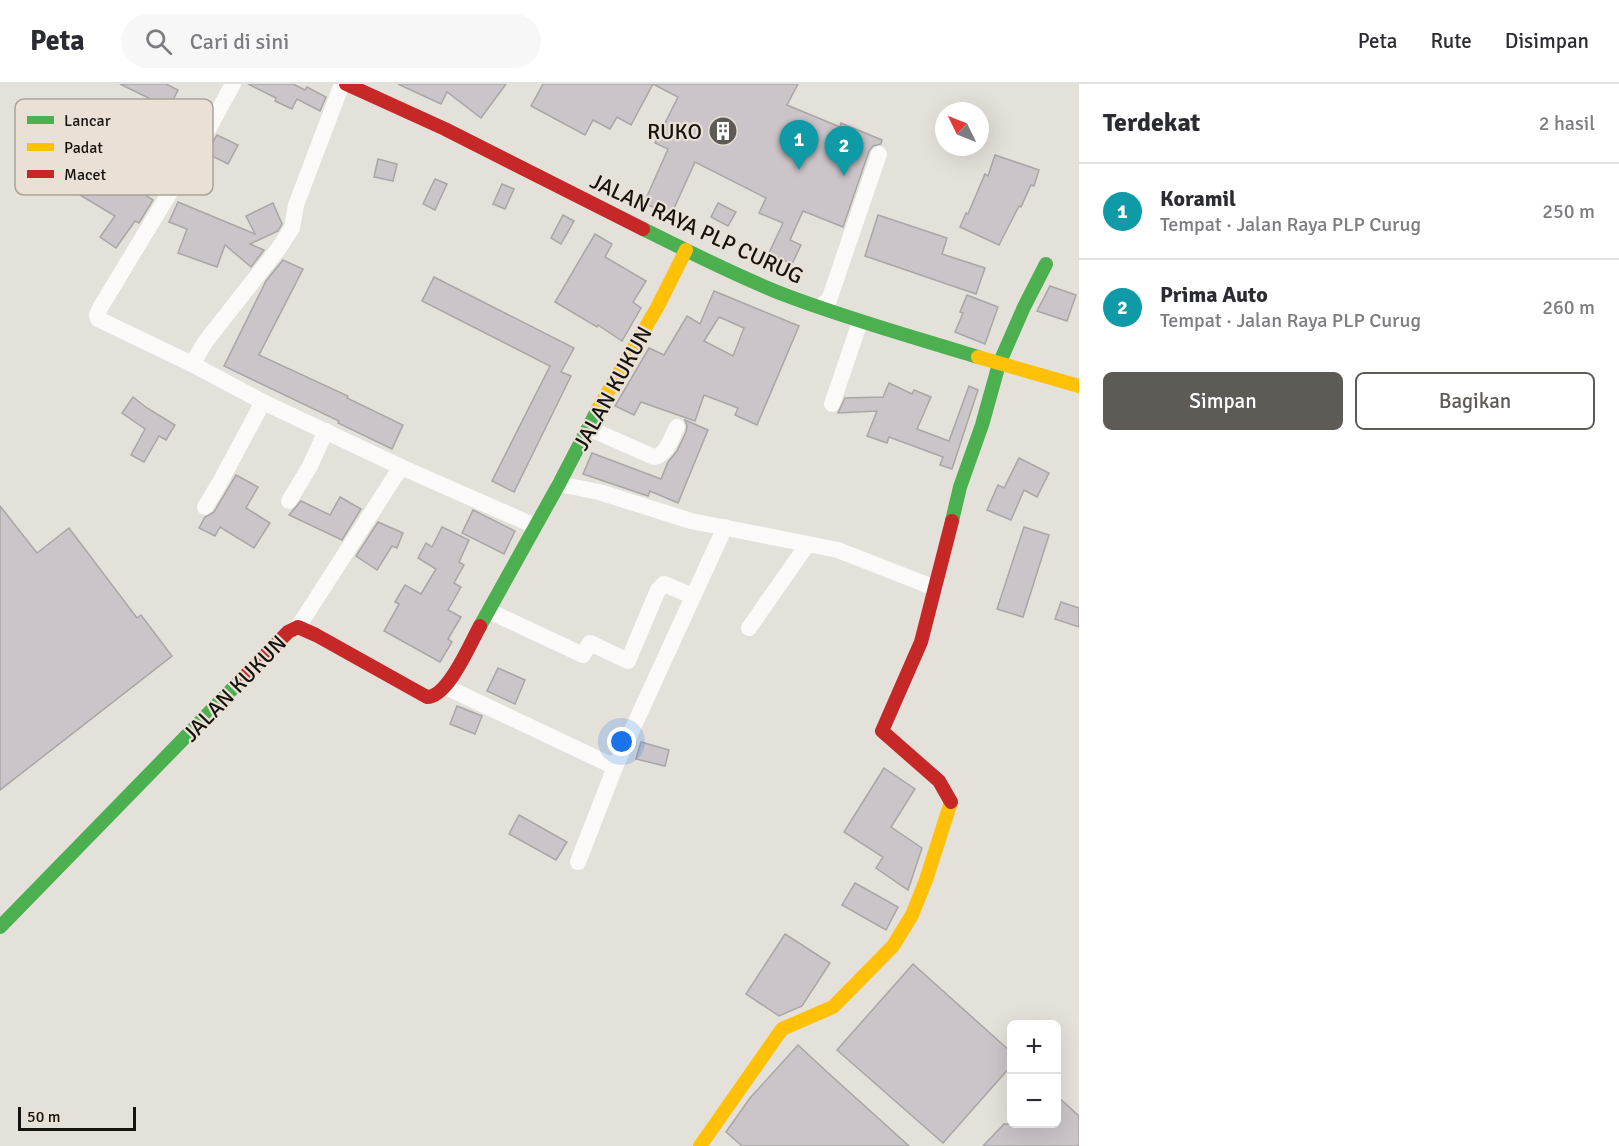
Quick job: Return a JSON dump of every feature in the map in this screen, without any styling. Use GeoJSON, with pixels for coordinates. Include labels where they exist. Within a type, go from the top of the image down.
{"type":"FeatureCollection","features":[{"type":"Feature","properties":{"kind":"street"},"geometry":{"type":"LineString","coordinates":[[213,118],[233,84]]}},
{"type":"Feature","properties":{"kind":"street"},"geometry":{"type":"LineString","coordinates":[[192,364],[206,341],[292,228],[296,205],[344,84]]}},
{"type":"Feature","properties":{"kind":"street","name":"JALAN RAYA PLP CURUG"},"geometry":{"type":"LineString","coordinates":[[344,84],[416,114],[686,250],[766,287],[860,322],[1079,386]]}},
{"type":"Feature","properties":{"kind":"street"},"geometry":{"type":"LineString","coordinates":[[821,306],[828,300],[879,154]]}},
{"type":"Feature","properties":{"kind":"street"},"geometry":{"type":"LineString","coordinates":[[168,195],[97,315],[98,319],[192,364],[263,402],[401,467],[535,525]]}},
{"type":"Feature","properties":{"kind":"street","name":"JALAN KUKUN"},"geometry":{"type":"LineString","coordinates":[[0,927],[288,632],[298,627],[427,697],[434,697],[446,687],[588,428],[658,306],[686,250]]}},
{"type":"Feature","properties":{"kind":"street"},"geometry":{"type":"LineString","coordinates":[[700,1146],[782,1029],[833,1007],[893,946],[912,915],[919,898],[951,803],[939,781],[882,731],[921,642],[960,487],[982,425],[999,364],[1046,264]]}},
{"type":"Feature","properties":{"kind":"street"},"geometry":{"type":"LineString","coordinates":[[832,404],[860,322]]}},
{"type":"Feature","properties":{"kind":"street"},"geometry":{"type":"LineString","coordinates":[[205,507],[263,402]]}},
{"type":"Feature","properties":{"kind":"street"},"geometry":{"type":"LineString","coordinates":[[588,428],[654,457],[665,452],[677,427]]}},
{"type":"Feature","properties":{"kind":"street"},"geometry":{"type":"LineString","coordinates":[[289,501],[326,431]]}},
{"type":"Feature","properties":{"kind":"street"},"geometry":{"type":"LineString","coordinates":[[298,627],[401,467]]}},
{"type":"Feature","properties":{"kind":"street"},"geometry":{"type":"LineString","coordinates":[[559,484],[599,492],[673,517],[838,550],[935,588]]}},
{"type":"Feature","properties":{"kind":"street"},"geometry":{"type":"LineString","coordinates":[[578,862],[615,767],[725,527]]}},
{"type":"Feature","properties":{"kind":"street"},"geometry":{"type":"LineString","coordinates":[[748,628],[807,545]]}},
{"type":"Feature","properties":{"kind":"street"},"geometry":{"type":"LineString","coordinates":[[489,611],[583,655],[590,643],[628,661],[658,590],[664,584],[693,596]]}},
{"type":"Feature","properties":{"kind":"street"},"geometry":{"type":"LineString","coordinates":[[446,687],[615,767]]}},
{"type":"Feature","properties":{"kind":"building"},"geometry":{"type":"Polygon","coordinates":[[[120,84],[166,84],[178,90],[174,99],[151,99],[120,84]]]}},
{"type":"Feature","properties":{"kind":"building"},"geometry":{"type":"Polygon","coordinates":[[[248,84],[293,84],[305,90],[307,87],[326,97],[320,111],[297,99],[292,109],[248,84]]]}},
{"type":"Feature","properties":{"kind":"building"},"geometry":{"type":"Polygon","coordinates":[[[398,84],[506,84],[481,118],[447,92],[441,104],[398,84]]]}},
{"type":"Feature","properties":{"kind":"building"},"geometry":{"type":"Polygon","coordinates":[[[543,84],[653,84],[631,125],[617,117],[610,129],[593,120],[585,135],[531,106],[543,84]]]}},
{"type":"Feature","properties":{"kind":"building"},"geometry":{"type":"Polygon","coordinates":[[[653,84],[798,84],[787,105],[840,127],[841,123],[882,140],[881,144],[873,146],[869,151],[843,227],[803,211],[790,240],[801,245],[792,264],[769,253],[783,223],[759,213],[766,198],[695,162],[671,215],[644,203],[668,149],[655,143],[678,97],[653,84]]]}},
{"type":"Feature","properties":{"kind":"building"},"geometry":{"type":"Polygon","coordinates":[[[217,135],[238,145],[228,164],[213,156],[213,142],[217,135]]]}},
{"type":"Feature","properties":{"kind":"building"},"geometry":{"type":"Polygon","coordinates":[[[995,155],[1039,170],[1034,186],[1031,185],[999,245],[960,227],[985,174],[988,176],[995,155]]]}},
{"type":"Feature","properties":{"kind":"building"},"geometry":{"type":"Polygon","coordinates":[[[378,159],[397,164],[393,181],[374,177],[378,159]]]}},
{"type":"Feature","properties":{"kind":"building"},"geometry":{"type":"Polygon","coordinates":[[[435,179],[447,184],[435,210],[423,204],[435,179]]]}},
{"type":"Feature","properties":{"kind":"building"},"geometry":{"type":"Polygon","coordinates":[[[502,184],[514,189],[505,209],[493,204],[502,184]]]}},
{"type":"Feature","properties":{"kind":"building"},"geometry":{"type":"Polygon","coordinates":[[[80,195],[146,195],[153,200],[139,223],[135,221],[116,248],[100,237],[115,216],[80,195]]]}},
{"type":"Feature","properties":{"kind":"building"},"geometry":{"type":"Polygon","coordinates":[[[178,202],[255,234],[246,216],[273,203],[282,224],[278,231],[250,244],[264,250],[251,267],[225,245],[217,267],[178,253],[187,229],[169,222],[178,202]]]}},
{"type":"Feature","properties":{"kind":"building"},"geometry":{"type":"Polygon","coordinates":[[[718,203],[736,212],[728,226],[711,217],[718,203]]]}},
{"type":"Feature","properties":{"kind":"building"},"geometry":{"type":"Polygon","coordinates":[[[563,215],[574,221],[561,244],[551,238],[563,215]]]}},
{"type":"Feature","properties":{"kind":"building"},"geometry":{"type":"Polygon","coordinates":[[[878,215],[947,238],[942,254],[985,268],[976,294],[865,256],[878,215]]]}},
{"type":"Feature","properties":{"kind":"building"},"geometry":{"type":"Polygon","coordinates":[[[595,234],[612,244],[605,257],[646,281],[633,302],[641,308],[622,341],[555,302],[595,234]]]}},
{"type":"Feature","properties":{"kind":"building"},"geometry":{"type":"Polygon","coordinates":[[[283,260],[303,269],[259,355],[348,396],[347,398],[403,425],[392,449],[224,366],[266,281],[283,260]]]}},
{"type":"Feature","properties":{"kind":"building"},"geometry":{"type":"Polygon","coordinates":[[[434,277],[574,348],[561,372],[571,376],[514,492],[492,481],[550,366],[422,301],[434,277]]]}},
{"type":"Feature","properties":{"kind":"building"},"geometry":{"type":"Polygon","coordinates":[[[1050,286],[1076,295],[1067,321],[1037,311],[1050,286]]]}},
{"type":"Feature","properties":{"kind":"building"},"geometry":{"type":"Polygon","coordinates":[[[714,291],[799,326],[757,425],[735,415],[738,408],[704,395],[695,421],[641,402],[634,415],[615,406],[649,348],[664,355],[687,316],[700,324],[714,291]],[[719,317],[704,341],[733,356],[744,328],[719,317]]]}},
{"type":"Feature","properties":{"kind":"building"},"geometry":{"type":"Polygon","coordinates":[[[967,295],[998,307],[985,344],[955,332],[967,295]]]}},
{"type":"Feature","properties":{"kind":"building"},"geometry":{"type":"Polygon","coordinates":[[[889,383],[912,394],[914,390],[931,397],[917,429],[949,441],[969,386],[978,390],[952,469],[940,465],[943,457],[889,437],[887,443],[867,436],[877,411],[838,413],[845,398],[883,397],[889,383]]]}},
{"type":"Feature","properties":{"kind":"building"},"geometry":{"type":"Polygon","coordinates":[[[133,397],[175,425],[166,440],[159,436],[144,462],[131,455],[145,429],[122,413],[133,397]]]}},
{"type":"Feature","properties":{"kind":"building"},"geometry":{"type":"Polygon","coordinates":[[[685,420],[708,430],[678,503],[650,491],[648,496],[583,474],[592,453],[661,479],[668,462],[677,451],[686,432],[685,420]]]}},
{"type":"Feature","properties":{"kind":"building"},"geometry":{"type":"Polygon","coordinates":[[[1019,458],[1049,473],[1037,497],[1024,490],[1011,520],[987,510],[998,485],[1004,488],[1019,458]]]}},
{"type":"Feature","properties":{"kind":"building"},"geometry":{"type":"Polygon","coordinates":[[[236,475],[258,487],[246,508],[270,523],[254,548],[220,527],[215,536],[199,528],[205,517],[214,512],[236,475]]]}},
{"type":"Feature","properties":{"kind":"building"},"geometry":{"type":"Polygon","coordinates":[[[340,497],[361,509],[342,540],[289,515],[301,501],[330,515],[340,497]]]}},
{"type":"Feature","properties":{"kind":"building"},"geometry":{"type":"Polygon","coordinates":[[[0,506],[37,553],[69,528],[137,618],[141,615],[172,656],[0,790],[0,506]]]}},
{"type":"Feature","properties":{"kind":"building"},"geometry":{"type":"Polygon","coordinates":[[[473,510],[515,531],[504,554],[462,533],[473,510]]]}},
{"type":"Feature","properties":{"kind":"building"},"geometry":{"type":"Polygon","coordinates":[[[378,522],[403,533],[397,548],[392,546],[377,570],[356,556],[378,522]]]}},
{"type":"Feature","properties":{"kind":"building"},"geometry":{"type":"Polygon","coordinates":[[[442,527],[469,540],[459,562],[464,565],[454,583],[461,587],[448,610],[461,617],[448,639],[452,642],[440,662],[384,631],[399,604],[395,602],[405,585],[421,594],[436,569],[418,558],[426,543],[432,547],[442,527]]]}},
{"type":"Feature","properties":{"kind":"building"},"geometry":{"type":"Polygon","coordinates":[[[1024,527],[1049,535],[1023,617],[997,609],[1024,527]]]}},
{"type":"Feature","properties":{"kind":"building"},"geometry":{"type":"Polygon","coordinates":[[[1061,602],[1079,608],[1079,627],[1055,619],[1061,602]]]}},
{"type":"Feature","properties":{"kind":"building"},"geometry":{"type":"Polygon","coordinates":[[[498,668],[525,680],[515,704],[487,691],[498,668]]]}},
{"type":"Feature","properties":{"kind":"building"},"geometry":{"type":"Polygon","coordinates":[[[457,706],[482,716],[475,734],[450,724],[457,706]]]}},
{"type":"Feature","properties":{"kind":"building"},"geometry":{"type":"Polygon","coordinates":[[[641,742],[669,750],[665,766],[636,759],[641,742]]]}},
{"type":"Feature","properties":{"kind":"building"},"geometry":{"type":"Polygon","coordinates":[[[884,768],[915,789],[891,827],[922,848],[908,890],[876,868],[883,857],[844,832],[884,768]]]}},
{"type":"Feature","properties":{"kind":"building"},"geometry":{"type":"Polygon","coordinates":[[[519,815],[567,842],[556,860],[509,834],[519,815]]]}},
{"type":"Feature","properties":{"kind":"building"},"geometry":{"type":"Polygon","coordinates":[[[855,883],[898,907],[886,930],[842,905],[855,883]]]}},
{"type":"Feature","properties":{"kind":"building"},"geometry":{"type":"Polygon","coordinates":[[[785,934],[830,963],[802,1006],[779,1016],[746,994],[785,934]]]}},
{"type":"Feature","properties":{"kind":"building"},"geometry":{"type":"Polygon","coordinates":[[[913,964],[1007,1048],[1007,1071],[943,1143],[837,1050],[913,964]]]}},
{"type":"Feature","properties":{"kind":"building"},"geometry":{"type":"Polygon","coordinates":[[[798,1045],[909,1146],[742,1146],[726,1132],[750,1098],[798,1045]]]}},
{"type":"Feature","properties":{"kind":"building"},"geometry":{"type":"Polygon","coordinates":[[[1061,1100],[1079,1116],[1079,1146],[983,1146],[1004,1124],[1007,1124],[1007,1128],[1061,1128],[1061,1100]]]}},
{"type":"Feature","properties":{"kind":"traffic: fast"},"geometry":{"type":"LineString","coordinates":[[643,229],[731,272],[785,295],[978,357]]}},
{"type":"Feature","properties":{"kind":"traffic: fast"},"geometry":{"type":"LineString","coordinates":[[952,521],[960,487],[982,425],[999,364],[1046,264]]}},
{"type":"Feature","properties":{"kind":"traffic: fast"},"geometry":{"type":"LineString","coordinates":[[480,626],[598,409]]}},
{"type":"Feature","properties":{"kind":"traffic: fast"},"geometry":{"type":"LineString","coordinates":[[0,927],[239,682]]}},
{"type":"Feature","properties":{"kind":"traffic: slow"},"geometry":{"type":"LineString","coordinates":[[598,409],[658,306],[686,250]]}},
{"type":"Feature","properties":{"kind":"traffic: slow"},"geometry":{"type":"LineString","coordinates":[[978,357],[1079,386]]}},
{"type":"Feature","properties":{"kind":"traffic: slow"},"geometry":{"type":"LineString","coordinates":[[700,1146],[782,1029],[833,1007],[893,946],[912,915],[926,880],[951,802]]}},
{"type":"Feature","properties":{"kind":"traffic: jam"},"geometry":{"type":"LineString","coordinates":[[346,84],[445,129],[643,229]]}},
{"type":"Feature","properties":{"kind":"traffic: jam"},"geometry":{"type":"LineString","coordinates":[[951,802],[939,781],[882,731],[921,642],[952,521]]}},
{"type":"Feature","properties":{"kind":"traffic: jam"},"geometry":{"type":"LineString","coordinates":[[239,682],[288,632],[298,627],[427,697],[435,695],[450,679],[480,626]]}},
{"type":"Feature","properties":{"kind":"place","name":"RUKO"},"geometry":{"type":"Point","coordinates":[723,131]}},
{"type":"Feature","properties":{"kind":"place","name":"Koramil"},"geometry":{"type":"Point","coordinates":[799,170]}},
{"type":"Feature","properties":{"kind":"place","name":"Prima Auto"},"geometry":{"type":"Point","coordinates":[844,176]}}]}
